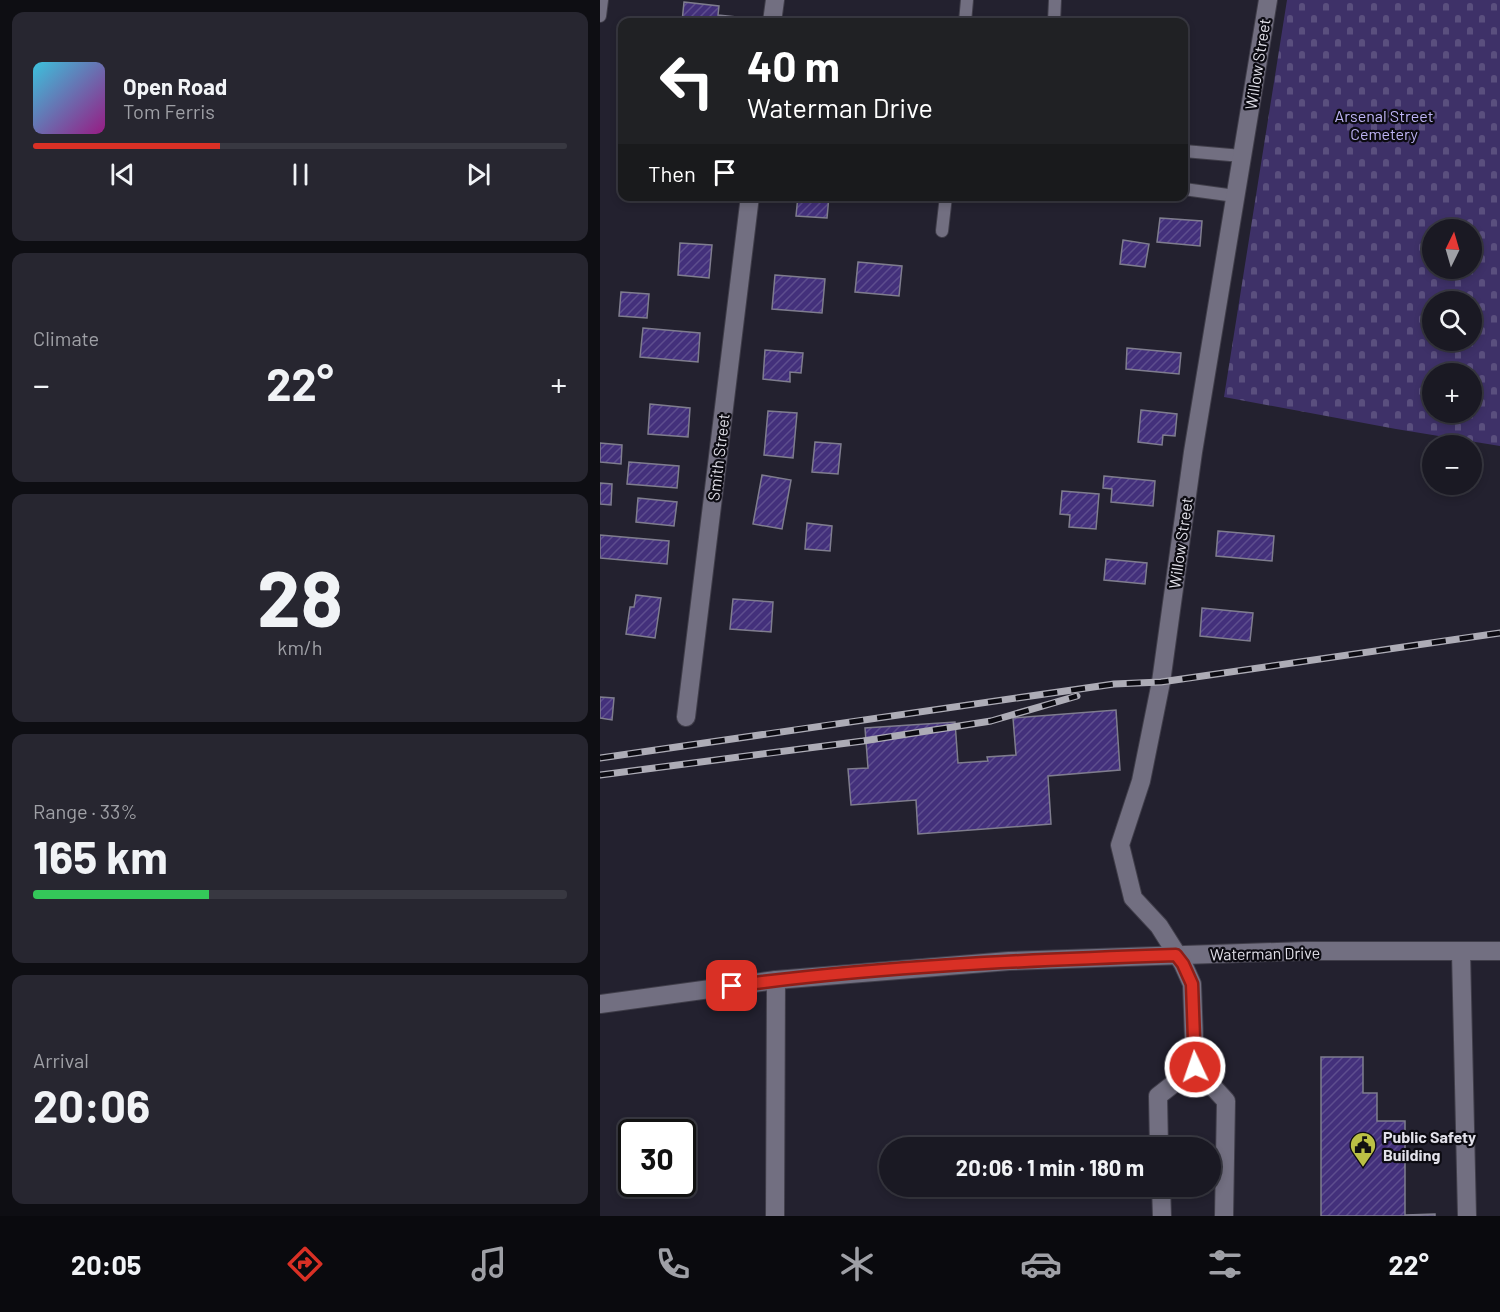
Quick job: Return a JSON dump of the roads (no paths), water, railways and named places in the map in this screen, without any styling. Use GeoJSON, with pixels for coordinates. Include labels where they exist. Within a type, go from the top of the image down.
{"type":"FeatureCollection","features":[{"type":"Feature","properties":{"kind":"street"},"geometry":{"type":"LineString","coordinates":[[772,18],[774,0]]}},
{"type":"Feature","properties":{"kind":"street","name":"Willow Street"},"geometry":{"type":"LineString","coordinates":[[1195,1067],[1192,984],[1183,964],[1159,926],[1133,898],[1120,845],[1141,781],[1161,682],[1192,452],[1268,0]]}},
{"type":"Feature","properties":{"kind":"street","name":"Smith Street"},"geometry":{"type":"LineString","coordinates":[[686,717],[749,201]]}},
{"type":"Feature","properties":{"kind":"street","name":"Waterman Drive"},"geometry":{"type":"LineString","coordinates":[[600,1004],[776,980],[1009,961],[1305,951],[1500,951]]}},
{"type":"Feature","properties":{"kind":"street"},"geometry":{"type":"LineString","coordinates":[[1461,952],[1467,1216]]}},
{"type":"Feature","properties":{"kind":"street"},"geometry":{"type":"LineString","coordinates":[[775,1216],[776,980]]}},
{"type":"Feature","properties":{"kind":"street"},"geometry":{"type":"LineString","coordinates":[[1159,1137],[1158,1096],[1195,1067],[1226,1101],[1224,1216]]}},
{"type":"Feature","properties":{"kind":"street"},"geometry":{"type":"LineString","coordinates":[[1161,1197],[1161,1216]]}},
{"type":"Feature","properties":{"kind":"lane"},"geometry":{"type":"LineString","coordinates":[[600,16],[602,0]]}},
{"type":"Feature","properties":{"kind":"lane"},"geometry":{"type":"LineString","coordinates":[[965,18],[967,0]]}},
{"type":"Feature","properties":{"kind":"lane"},"geometry":{"type":"LineString","coordinates":[[1054,18],[1055,0]]}},
{"type":"Feature","properties":{"kind":"lane"},"geometry":{"type":"LineString","coordinates":[[1188,151],[1242,156]]}},
{"type":"Feature","properties":{"kind":"lane"},"geometry":{"type":"LineString","coordinates":[[1188,190],[1235,196]]}},
{"type":"Feature","properties":{"kind":"lane"},"geometry":{"type":"LineString","coordinates":[[942,231],[945,201]]}},
{"type":"Feature","properties":{"kind":"railway"},"geometry":{"type":"LineString","coordinates":[[600,758],[1114,684],[1161,682],[1500,633]]}},
{"type":"Feature","properties":{"kind":"railway"},"geometry":{"type":"LineString","coordinates":[[600,775],[863,741],[991,721],[1077,696]]}},
{"type":"Feature","properties":{"kind":"place","name":"Public Safety Building"},"geometry":{"type":"Point","coordinates":[1363,1168]}},
{"type":"Feature","properties":{"kind":"park label","name":"Arsenal Street Cemetery"},"geometry":{"type":"Point","coordinates":[1384,124]}}]}
